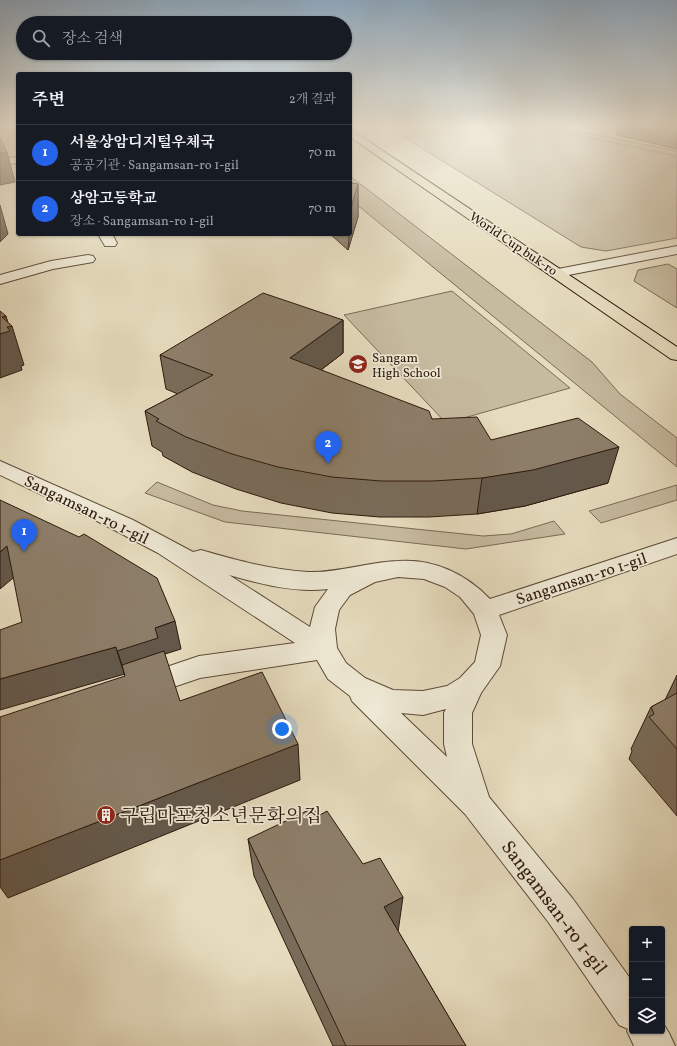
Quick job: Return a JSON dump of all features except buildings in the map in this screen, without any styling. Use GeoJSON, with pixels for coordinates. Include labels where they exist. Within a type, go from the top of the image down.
{"type":"FeatureCollection","features":[{"type":"Feature","properties":{"kind":"main road","name":"World Cup buk-ro"},"geometry":{"type":"LineString","coordinates":[[413,175],[677,355]]}},
{"type":"Feature","properties":{"kind":"street"},"geometry":{"type":"LineString","coordinates":[[558,273],[677,250]]}},
{"type":"Feature","properties":{"kind":"street"},"geometry":{"type":"LineString","coordinates":[[0,280],[51,266],[88,259]]}},
{"type":"Feature","properties":{"kind":"street","name":"Sangamsan-ro 1-gil"},"geometry":{"type":"LineString","coordinates":[[3,472],[103,515],[165,546]]}},
{"type":"Feature","properties":{"kind":"street"},"geometry":{"type":"LineString","coordinates":[[165,546],[238,569],[285,578],[323,581],[398,569],[426,571],[458,584],[468,591],[485,610],[494,635],[487,666],[470,686],[458,713],[458,744],[476,804]]}},
{"type":"Feature","properties":{"kind":"street"},"geometry":{"type":"LineString","coordinates":[[165,546],[227,583],[274,617],[324,649]]}},
{"type":"Feature","properties":{"kind":"street","name":"Sangamsan-ro 1-gil"},"geometry":{"type":"LineString","coordinates":[[485,610],[677,546]]}},
{"type":"Feature","properties":{"kind":"street"},"geometry":{"type":"LineString","coordinates":[[369,574],[342,589],[327,607],[322,629],[324,649],[337,671],[355,686],[476,804]]}},
{"type":"Feature","properties":{"kind":"street"},"geometry":{"type":"LineString","coordinates":[[118,694],[199,667],[324,649]]}},
{"type":"Feature","properties":{"kind":"street"},"geometry":{"type":"LineString","coordinates":[[355,686],[391,701],[423,703],[453,696],[470,686]]}},
{"type":"Feature","properties":{"kind":"street","name":"Sangamsan-ro 1-gil"},"geometry":{"type":"LineString","coordinates":[[476,804],[561,911],[629,1008]]}},
{"type":"Feature","properties":{"kind":"street"},"geometry":{"type":"LineString","coordinates":[[648,1034],[656,1046]]}},
{"type":"Feature","properties":{"kind":"shaded area"},"geometry":{"type":"Polygon","coordinates":[[[465,175],[677,175],[677,238],[606,251],[581,247],[465,175]]]}},
{"type":"Feature","properties":{"kind":"shaded area"},"geometry":{"type":"Polygon","coordinates":[[[352,178],[592,362],[620,394],[677,438],[677,467],[352,201],[352,178]]]}},
{"type":"Feature","properties":{"kind":"shaded area"},"geometry":{"type":"Polygon","coordinates":[[[668,264],[677,269],[677,308],[634,281],[638,270],[668,264]]]}},
{"type":"Feature","properties":{"kind":"shaded area"},"geometry":{"type":"Polygon","coordinates":[[[452,291],[570,388],[446,423],[344,315],[452,291]]]}},
{"type":"Feature","properties":{"kind":"shaded area"},"geometry":{"type":"Polygon","coordinates":[[[157,482],[213,505],[242,511],[483,536],[511,534],[554,521],[565,534],[466,549],[225,522],[145,493],[157,482]]]}},
{"type":"Feature","properties":{"kind":"shaded area"},"geometry":{"type":"Polygon","coordinates":[[[677,485],[677,500],[601,523],[589,511],[677,485]]]}},
{"type":"Feature","properties":{"kind":"place","name":"Sangam High School"},"geometry":{"type":"Point","coordinates":[358,364]}},
{"type":"Feature","properties":{"kind":"place","name":"상암고등학교"},"geometry":{"type":"Point","coordinates":[328,464]}},
{"type":"Feature","properties":{"kind":"place","name":"서울상암디지털우체국"},"geometry":{"type":"Point","coordinates":[24,552]}},
{"type":"Feature","properties":{"kind":"place","name":"구립마포청소년문화의집"},"geometry":{"type":"Point","coordinates":[106,815]}}]}
